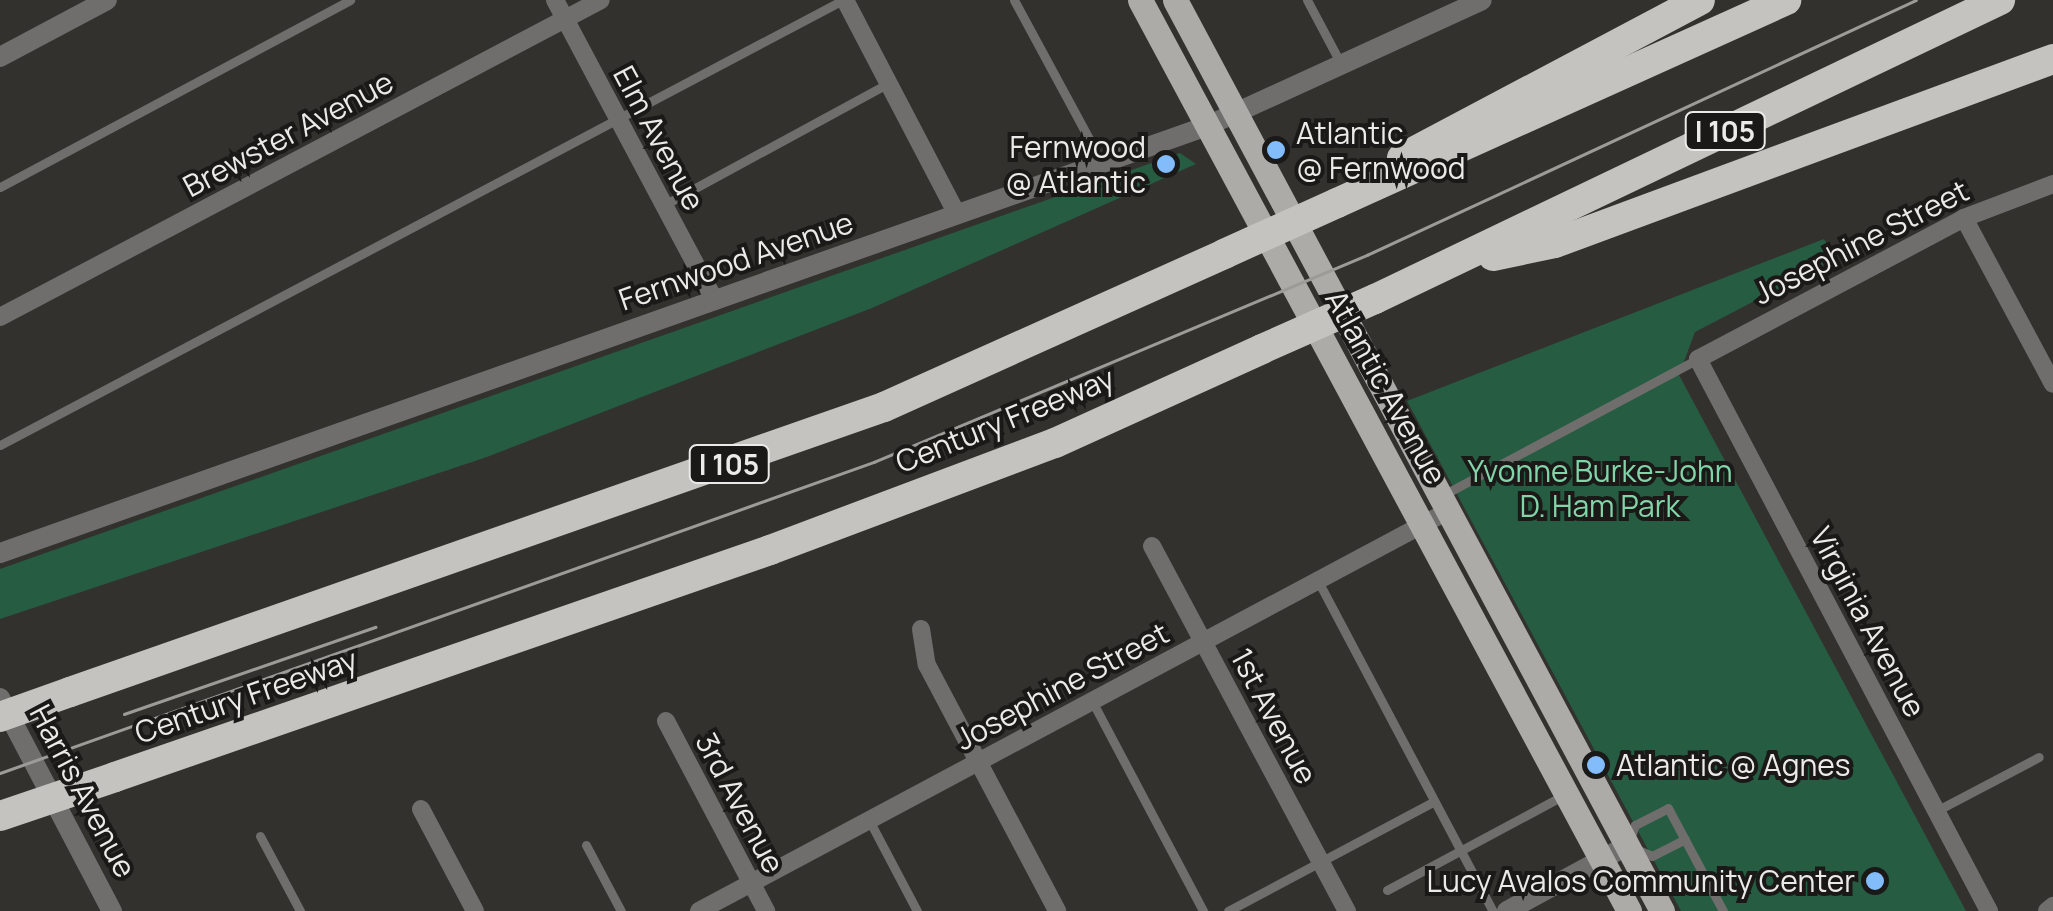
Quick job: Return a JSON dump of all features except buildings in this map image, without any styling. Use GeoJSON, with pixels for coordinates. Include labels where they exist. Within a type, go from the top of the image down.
{"type":"FeatureCollection","features":[{"type":"Feature","properties":{"kind":"highway"},"geometry":{"type":"LineString","coordinates":[[1347,198],[1415,148],[1700,0]]}},
{"type":"Feature","properties":{"kind":"highway","name":"Century Freeway"},"geometry":{"type":"LineString","coordinates":[[0,717],[884,406],[1786,0]]}},
{"type":"Feature","properties":{"kind":"highway","name":"Century Freeway"},"geometry":{"type":"LineString","coordinates":[[0,816],[770,550],[1055,443],[1451,264],[2000,0]]}},
{"type":"Feature","properties":{"kind":"highway"},"geometry":{"type":"LineString","coordinates":[[1868,123],[2053,43]]}},
{"type":"Feature","properties":{"kind":"highway"},"geometry":{"type":"LineString","coordinates":[[1451,264],[1555,243],[1868,123],[2053,59]]}},
{"type":"Feature","properties":{"kind":"main road","name":"Atlantic Avenue"},"geometry":{"type":"LineString","coordinates":[[1140,0],[1629,911]]}},
{"type":"Feature","properties":{"kind":"main road","name":"Atlantic Avenue"},"geometry":{"type":"LineString","coordinates":[[1176,0],[1662,911]]}},
{"type":"Feature","properties":{"kind":"street"},"geometry":{"type":"LineString","coordinates":[[0,57],[107,0]]}},
{"type":"Feature","properties":{"kind":"street","name":"Elm Avenue"},"geometry":{"type":"LineString","coordinates":[[556,0],[715,301]]}},
{"type":"Feature","properties":{"kind":"street","name":"Brewster Avenue"},"geometry":{"type":"LineString","coordinates":[[0,316],[601,0]]}},
{"type":"Feature","properties":{"kind":"street"},"geometry":{"type":"LineString","coordinates":[[844,0],[958,214]]}},
{"type":"Feature","properties":{"kind":"street","name":"Fernwood Avenue"},"geometry":{"type":"LineString","coordinates":[[0,554],[1237,115],[1342,66],[1445,8],[1482,0]]}},
{"type":"Feature","properties":{"kind":"street","name":"Josephine Street"},"geometry":{"type":"LineString","coordinates":[[1698,358],[1964,218],[2053,184]]}},
{"type":"Feature","properties":{"kind":"street"},"geometry":{"type":"LineString","coordinates":[[1964,218],[2053,384]]}},
{"type":"Feature","properties":{"kind":"street","name":"Virginia Avenue"},"geometry":{"type":"LineString","coordinates":[[1698,358],[1989,911]]}},
{"type":"Feature","properties":{"kind":"street","name":"Josephine Street"},"geometry":{"type":"LineString","coordinates":[[699,911],[1424,524],[1446,503]]}},
{"type":"Feature","properties":{"kind":"street","name":"1st Avenue"},"geometry":{"type":"LineString","coordinates":[[1152,546],[1347,911]]}},
{"type":"Feature","properties":{"kind":"street"},"geometry":{"type":"LineString","coordinates":[[921,629],[927,666],[1057,911]]}},
{"type":"Feature","properties":{"kind":"street","name":"Harris Avenue"},"geometry":{"type":"LineString","coordinates":[[0,698],[112,911]]}},
{"type":"Feature","properties":{"kind":"street","name":"3rd Avenue"},"geometry":{"type":"LineString","coordinates":[[666,721],[766,911]]}},
{"type":"Feature","properties":{"kind":"street"},"geometry":{"type":"LineString","coordinates":[[421,809],[475,911]]}},
{"type":"Feature","properties":{"kind":"street"},"geometry":{"type":"LineString","coordinates":[[1507,911],[1628,845]]}},
{"type":"Feature","properties":{"kind":"street"},"geometry":{"type":"LineString","coordinates":[[2047,911],[2053,906]]}},
{"type":"Feature","properties":{"kind":"lane"},"geometry":{"type":"LineString","coordinates":[[0,187],[350,0]]}},
{"type":"Feature","properties":{"kind":"lane"},"geometry":{"type":"LineString","coordinates":[[0,445],[844,0]]}},
{"type":"Feature","properties":{"kind":"lane"},"geometry":{"type":"LineString","coordinates":[[1014,0],[1102,163]]}},
{"type":"Feature","properties":{"kind":"lane"},"geometry":{"type":"LineString","coordinates":[[1307,0],[1342,66]]}},
{"type":"Feature","properties":{"kind":"lane"},"geometry":{"type":"LineString","coordinates":[[664,205],[888,84]]}},
{"type":"Feature","properties":{"kind":"lane"},"geometry":{"type":"LineString","coordinates":[[1446,503],[1698,358]]}},
{"type":"Feature","properties":{"kind":"lane"},"geometry":{"type":"LineString","coordinates":[[1318,580],[1493,911]]}},
{"type":"Feature","properties":{"kind":"lane"},"geometry":{"type":"LineString","coordinates":[[1092,701],[1203,911]]}},
{"type":"Feature","properties":{"kind":"lane"},"geometry":{"type":"LineString","coordinates":[[1936,811],[2039,756]]}},
{"type":"Feature","properties":{"kind":"lane"},"geometry":{"type":"LineString","coordinates":[[1388,890],[1568,793]]}},
{"type":"Feature","properties":{"kind":"lane"},"geometry":{"type":"LineString","coordinates":[[1228,911],[1433,802]]}},
{"type":"Feature","properties":{"kind":"lane"},"geometry":{"type":"LineString","coordinates":[[1685,838],[1652,856],[1628,845],[1636,825],[1668,808],[1685,838],[1724,911]]}},
{"type":"Feature","properties":{"kind":"lane"},"geometry":{"type":"LineString","coordinates":[[869,820],[916,911]]}},
{"type":"Feature","properties":{"kind":"lane"},"geometry":{"type":"LineString","coordinates":[[260,836],[300,911]]}},
{"type":"Feature","properties":{"kind":"lane"},"geometry":{"type":"LineString","coordinates":[[586,845],[621,911]]}},
{"type":"Feature","properties":{"kind":"green space"},"geometry":{"type":"Polygon","coordinates":[[[1180,153],[1196,164],[872,308],[487,457],[0,619],[0,569],[1180,153]]]}},
{"type":"Feature","properties":{"kind":"green space","name":"Yvonne Burke-John D. Ham Park"},"geometry":{"type":"Polygon","coordinates":[[[1824,239],[1835,259],[1695,332],[1679,375],[1966,911],[1681,911],[1407,401],[1824,239]]]}},
{"type":"Feature","properties":{"kind":"tram line"},"geometry":{"type":"LineString","coordinates":[[0,773],[874,462],[1367,255],[1916,0]]}},
{"type":"Feature","properties":{"kind":"tram line"},"geometry":{"type":"LineString","coordinates":[[124,714],[375,627]]}},
{"type":"Feature","properties":{"kind":"place","name":"Atlantic @ Fernwood"},"geometry":{"type":"Point","coordinates":[1276,150]}},
{"type":"Feature","properties":{"kind":"place","name":"Fernwood @ Atlantic"},"geometry":{"type":"Point","coordinates":[1166,164]}},
{"type":"Feature","properties":{"kind":"place","name":"Atlantic @ Agnes"},"geometry":{"type":"Point","coordinates":[1596,765]}},
{"type":"Feature","properties":{"kind":"place","name":"Lucy Avalos Community Center"},"geometry":{"type":"Point","coordinates":[1875,881]}}]}
